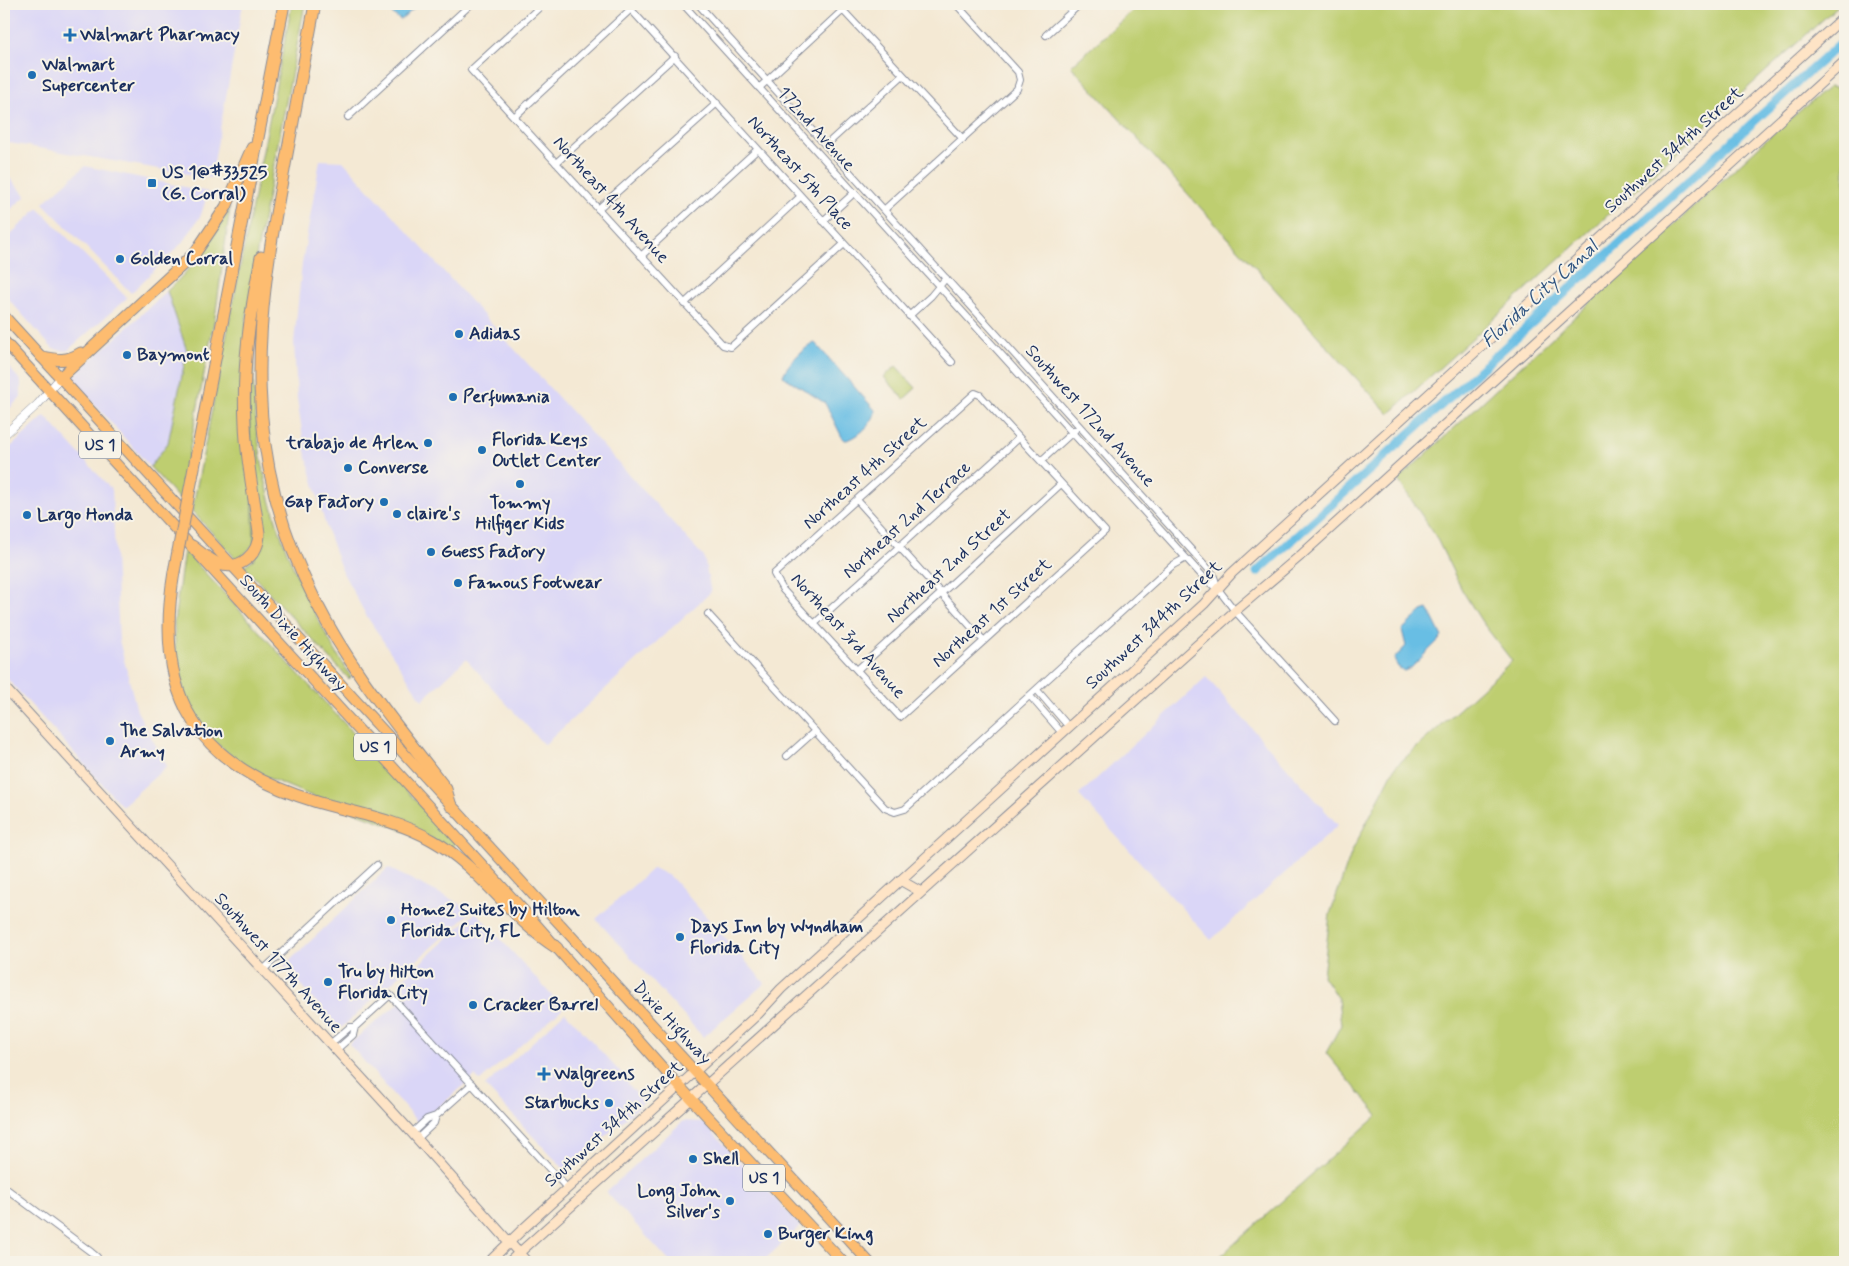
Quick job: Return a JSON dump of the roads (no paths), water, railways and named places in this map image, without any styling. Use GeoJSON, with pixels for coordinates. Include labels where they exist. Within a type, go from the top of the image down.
{"type":"FeatureCollection","features":[{"type":"Feature","properties":{"kind":"highway"},"geometry":{"type":"LineString","coordinates":[[284,4],[174,572],[169,606],[168,638],[175,682],[191,718],[217,751],[250,775],[277,788],[404,827],[439,844],[470,867],[538,936],[557,948]]}},
{"type":"Feature","properties":{"kind":"highway"},"geometry":{"type":"LineString","coordinates":[[315,4],[274,225],[262,310],[259,396],[265,453],[283,523],[303,576],[330,627],[369,687],[446,789],[451,806]]}},
{"type":"Feature","properties":{"kind":"highway"},"geometry":{"type":"LineString","coordinates":[[60,378],[180,269],[202,245],[232,198],[259,135]]}},
{"type":"Feature","properties":{"kind":"highway"},"geometry":{"type":"LineString","coordinates":[[192,546],[214,562],[231,565],[242,562],[250,556],[256,548],[259,538],[246,446],[246,358],[250,318],[263,248],[274,225]]}},
{"type":"Feature","properties":{"kind":"highway","name":"South Dixie Highway"},"geometry":{"type":"LineString","coordinates":[[4,316],[451,806]]}},
{"type":"Feature","properties":{"kind":"highway","name":"South Dixie Highway"},"geometry":{"type":"LineString","coordinates":[[4,340],[557,948]]}},
{"type":"Feature","properties":{"kind":"highway"},"geometry":{"type":"LineString","coordinates":[[42,357],[66,360],[91,348]]}},
{"type":"Feature","properties":{"kind":"highway","name":"Dixie Highway"},"geometry":{"type":"LineString","coordinates":[[451,806],[869,1262]]}},
{"type":"Feature","properties":{"kind":"highway","name":"Dixie Highway"},"geometry":{"type":"LineString","coordinates":[[557,948],[680,1086],[843,1262]]}},
{"type":"Feature","properties":{"kind":"main road","name":"Southwest 344th Street"},"geometry":{"type":"LineString","coordinates":[[489,1262],[567,1188],[764,1009],[782,989],[900,880],[1066,730],[1218,589],[1240,566],[1845,16]]}},
{"type":"Feature","properties":{"kind":"main road","name":"Southwest 344th Street"},"geometry":{"type":"LineString","coordinates":[[509,1262],[708,1085],[920,892],[1046,782],[1235,611],[1307,550],[1845,62]]}},
{"type":"Feature","properties":{"kind":"main road","name":"Southwest 177th Avenue"},"geometry":{"type":"LineString","coordinates":[[4,687],[527,1262]]}},
{"type":"Feature","properties":{"kind":"main road"},"geometry":{"type":"LineString","coordinates":[[909,872],[920,892]]}},
{"type":"Feature","properties":{"kind":"main road"},"geometry":{"type":"LineString","coordinates":[[900,880],[920,892]]}},
{"type":"Feature","properties":{"kind":"street"},"geometry":{"type":"LineString","coordinates":[[348,117],[471,4]]}},
{"type":"Feature","properties":{"kind":"street","name":"Northeast 4th Avenue"},"geometry":{"type":"LineString","coordinates":[[543,4],[471,70],[722,346],[731,346],[844,244]]}},
{"type":"Feature","properties":{"kind":"street","name":"Northeast 5th Place"},"geometry":{"type":"LineString","coordinates":[[626,4],[717,103],[800,198],[952,362]]}},
{"type":"Feature","properties":{"kind":"street","name":"172nd Avenue"},"geometry":{"type":"LineString","coordinates":[[683,4],[928,274]]}},
{"type":"Feature","properties":{"kind":"street","name":"172nd Avenue"},"geometry":{"type":"LineString","coordinates":[[698,4],[935,266]]}},
{"type":"Feature","properties":{"kind":"street"},"geometry":{"type":"LineString","coordinates":[[837,4],[963,139]]}},
{"type":"Feature","properties":{"kind":"street"},"geometry":{"type":"LineString","coordinates":[[885,209],[1017,89],[1020,80],[1018,72],[956,4]]}},
{"type":"Feature","properties":{"kind":"street"},"geometry":{"type":"LineString","coordinates":[[1046,35],[1071,6],[1080,4]]}},
{"type":"Feature","properties":{"kind":"street"},"geometry":{"type":"LineString","coordinates":[[514,117],[631,9]]}},
{"type":"Feature","properties":{"kind":"street"},"geometry":{"type":"LineString","coordinates":[[758,88],[843,10]]}},
{"type":"Feature","properties":{"kind":"street"},"geometry":{"type":"LineString","coordinates":[[556,163],[674,56]]}},
{"type":"Feature","properties":{"kind":"street"},"geometry":{"type":"LineString","coordinates":[[826,145],[903,75]]}},
{"type":"Feature","properties":{"kind":"street"},"geometry":{"type":"LineString","coordinates":[[598,209],[717,103]]}},
{"type":"Feature","properties":{"kind":"street"},"geometry":{"type":"LineString","coordinates":[[641,256],[758,149]]}},
{"type":"Feature","properties":{"kind":"street"},"geometry":{"type":"LineString","coordinates":[[823,221],[854,193]]}},
{"type":"Feature","properties":{"kind":"street"},"geometry":{"type":"LineString","coordinates":[[684,304],[800,198]]}},
{"type":"Feature","properties":{"kind":"street","name":"Southwest 172nd Avenue"},"geometry":{"type":"LineString","coordinates":[[935,266],[1213,574],[1218,589]]}},
{"type":"Feature","properties":{"kind":"street","name":"Southwest 172nd Avenue"},"geometry":{"type":"LineString","coordinates":[[928,274],[1206,580],[1218,589],[1235,611],[1335,721]]}},
{"type":"Feature","properties":{"kind":"street"},"geometry":{"type":"LineString","coordinates":[[909,316],[940,287],[946,278]]}},
{"type":"Feature","properties":{"kind":"street"},"geometry":{"type":"LineString","coordinates":[[4,435],[38,404],[60,378]]}},
{"type":"Feature","properties":{"kind":"street","name":"Northeast 4th Street"},"geometry":{"type":"LineString","coordinates":[[774,574],[975,393],[980,395],[1019,438]]}},
{"type":"Feature","properties":{"kind":"street"},"geometry":{"type":"LineString","coordinates":[[1041,461],[1079,427]]}},
{"type":"Feature","properties":{"kind":"street"},"geometry":{"type":"LineString","coordinates":[[1019,438],[1062,484]]}},
{"type":"Feature","properties":{"kind":"street","name":"Northeast 2nd Terrace"},"geometry":{"type":"LineString","coordinates":[[814,624],[1019,438]]}},
{"type":"Feature","properties":{"kind":"street","name":"Northeast 1st Street"},"geometry":{"type":"LineString","coordinates":[[900,717],[1105,531],[1062,484]]}},
{"type":"Feature","properties":{"kind":"street","name":"Northeast 2nd Street"},"geometry":{"type":"LineString","coordinates":[[857,670],[1062,484]]}},
{"type":"Feature","properties":{"kind":"street"},"geometry":{"type":"LineString","coordinates":[[857,500],[984,641]]}},
{"type":"Feature","properties":{"kind":"street"},"geometry":{"type":"LineString","coordinates":[[708,614],[885,808],[890,811],[900,812],[905,810],[1173,565],[1186,558]]}},
{"type":"Feature","properties":{"kind":"street","name":"Northeast 3rd Avenue"},"geometry":{"type":"LineString","coordinates":[[774,574],[783,590],[900,717]]}},
{"type":"Feature","properties":{"kind":"street"},"geometry":{"type":"LineString","coordinates":[[1037,690],[1066,730]]}},
{"type":"Feature","properties":{"kind":"street"},"geometry":{"type":"LineString","coordinates":[[1030,696],[1066,730]]}},
{"type":"Feature","properties":{"kind":"street"},"geometry":{"type":"LineString","coordinates":[[787,756],[814,731]]}},
{"type":"Feature","properties":{"kind":"street"},"geometry":{"type":"LineString","coordinates":[[263,970],[377,865]]}},
{"type":"Feature","properties":{"kind":"street"},"geometry":{"type":"LineString","coordinates":[[333,1047],[346,1030],[355,1027],[390,995],[567,1188]]}},
{"type":"Feature","properties":{"kind":"street"},"geometry":{"type":"LineString","coordinates":[[414,1136],[427,1119],[436,1116],[472,1084]]}},
{"type":"Feature","properties":{"kind":"street"},"geometry":{"type":"LineString","coordinates":[[4,1187],[97,1259]]}},
{"type":"Feature","properties":{"kind":"water"},"geometry":{"type":"Polygon","coordinates":[[[385,4],[419,4],[401,20],[391,13],[385,4]]]}},
{"type":"Feature","properties":{"kind":"water"},"geometry":{"type":"Polygon","coordinates":[[[815,343],[875,410],[869,424],[860,433],[849,439],[845,440],[842,437],[825,403],[783,376],[796,357],[815,343]]]}},
{"type":"Feature","properties":{"kind":"water"},"geometry":{"type":"Polygon","coordinates":[[[1428,609],[1442,637],[1411,668],[1404,671],[1398,667],[1394,659],[1406,646],[1402,630],[1422,611],[1428,609]]]}},
{"type":"Feature","properties":{"kind":"waterway","name":"Florida City Canal"},"geometry":{"type":"LineString","coordinates":[[1257,572],[1845,39]]}},
{"type":"Feature","properties":{"kind":"place","name":"Walmart Pharmacy"},"geometry":{"type":"Point","coordinates":[70,35]}},
{"type":"Feature","properties":{"kind":"place","name":"Walmart Supercenter"},"geometry":{"type":"Point","coordinates":[32,75]}},
{"type":"Feature","properties":{"kind":"place","name":"US 1@#33525 (G. Corral)"},"geometry":{"type":"Point","coordinates":[152,183]}},
{"type":"Feature","properties":{"kind":"place","name":"Golden Corral"},"geometry":{"type":"Point","coordinates":[120,259]}},
{"type":"Feature","properties":{"kind":"place","name":"Adidas"},"geometry":{"type":"Point","coordinates":[459,334]}},
{"type":"Feature","properties":{"kind":"place","name":"Baymont"},"geometry":{"type":"Point","coordinates":[127,355]}},
{"type":"Feature","properties":{"kind":"place","name":"Perfumania"},"geometry":{"type":"Point","coordinates":[453,397]}},
{"type":"Feature","properties":{"kind":"place","name":"trabajo de Arlen"},"geometry":{"type":"Point","coordinates":[428,443]}},
{"type":"Feature","properties":{"kind":"place","name":"Florida Keys Outlet Center"},"geometry":{"type":"Point","coordinates":[482,450]}},
{"type":"Feature","properties":{"kind":"place","name":"Converse"},"geometry":{"type":"Point","coordinates":[348,468]}},
{"type":"Feature","properties":{"kind":"place","name":"Tommy Hilfiger Kids"},"geometry":{"type":"Point","coordinates":[520,484]}},
{"type":"Feature","properties":{"kind":"place","name":"Gap Factory"},"geometry":{"type":"Point","coordinates":[384,502]}},
{"type":"Feature","properties":{"kind":"place","name":"claire's"},"geometry":{"type":"Point","coordinates":[397,514]}},
{"type":"Feature","properties":{"kind":"place","name":"Largo Honda"},"geometry":{"type":"Point","coordinates":[27,515]}},
{"type":"Feature","properties":{"kind":"place","name":"Guess Factory"},"geometry":{"type":"Point","coordinates":[431,552]}},
{"type":"Feature","properties":{"kind":"place","name":"Famous Footwear"},"geometry":{"type":"Point","coordinates":[458,583]}},
{"type":"Feature","properties":{"kind":"place","name":"The Salvation Army"},"geometry":{"type":"Point","coordinates":[110,741]}},
{"type":"Feature","properties":{"kind":"place","name":"Home2 Suites by Hilton Florida City, FL"},"geometry":{"type":"Point","coordinates":[391,920]}},
{"type":"Feature","properties":{"kind":"place","name":"Days Inn by Wyndham Florida City"},"geometry":{"type":"Point","coordinates":[680,937]}},
{"type":"Feature","properties":{"kind":"place","name":"Tru by Hilton Florida City"},"geometry":{"type":"Point","coordinates":[328,982]}},
{"type":"Feature","properties":{"kind":"place","name":"Cracker Barrel"},"geometry":{"type":"Point","coordinates":[473,1005]}},
{"type":"Feature","properties":{"kind":"place","name":"Walgreens"},"geometry":{"type":"Point","coordinates":[544,1074]}},
{"type":"Feature","properties":{"kind":"place","name":"Starbucks"},"geometry":{"type":"Point","coordinates":[609,1103]}},
{"type":"Feature","properties":{"kind":"place","name":"Shell"},"geometry":{"type":"Point","coordinates":[693,1159]}},
{"type":"Feature","properties":{"kind":"place","name":"Long John Silver's"},"geometry":{"type":"Point","coordinates":[730,1201]}},
{"type":"Feature","properties":{"kind":"place","name":"Burger King"},"geometry":{"type":"Point","coordinates":[768,1234]}}]}
